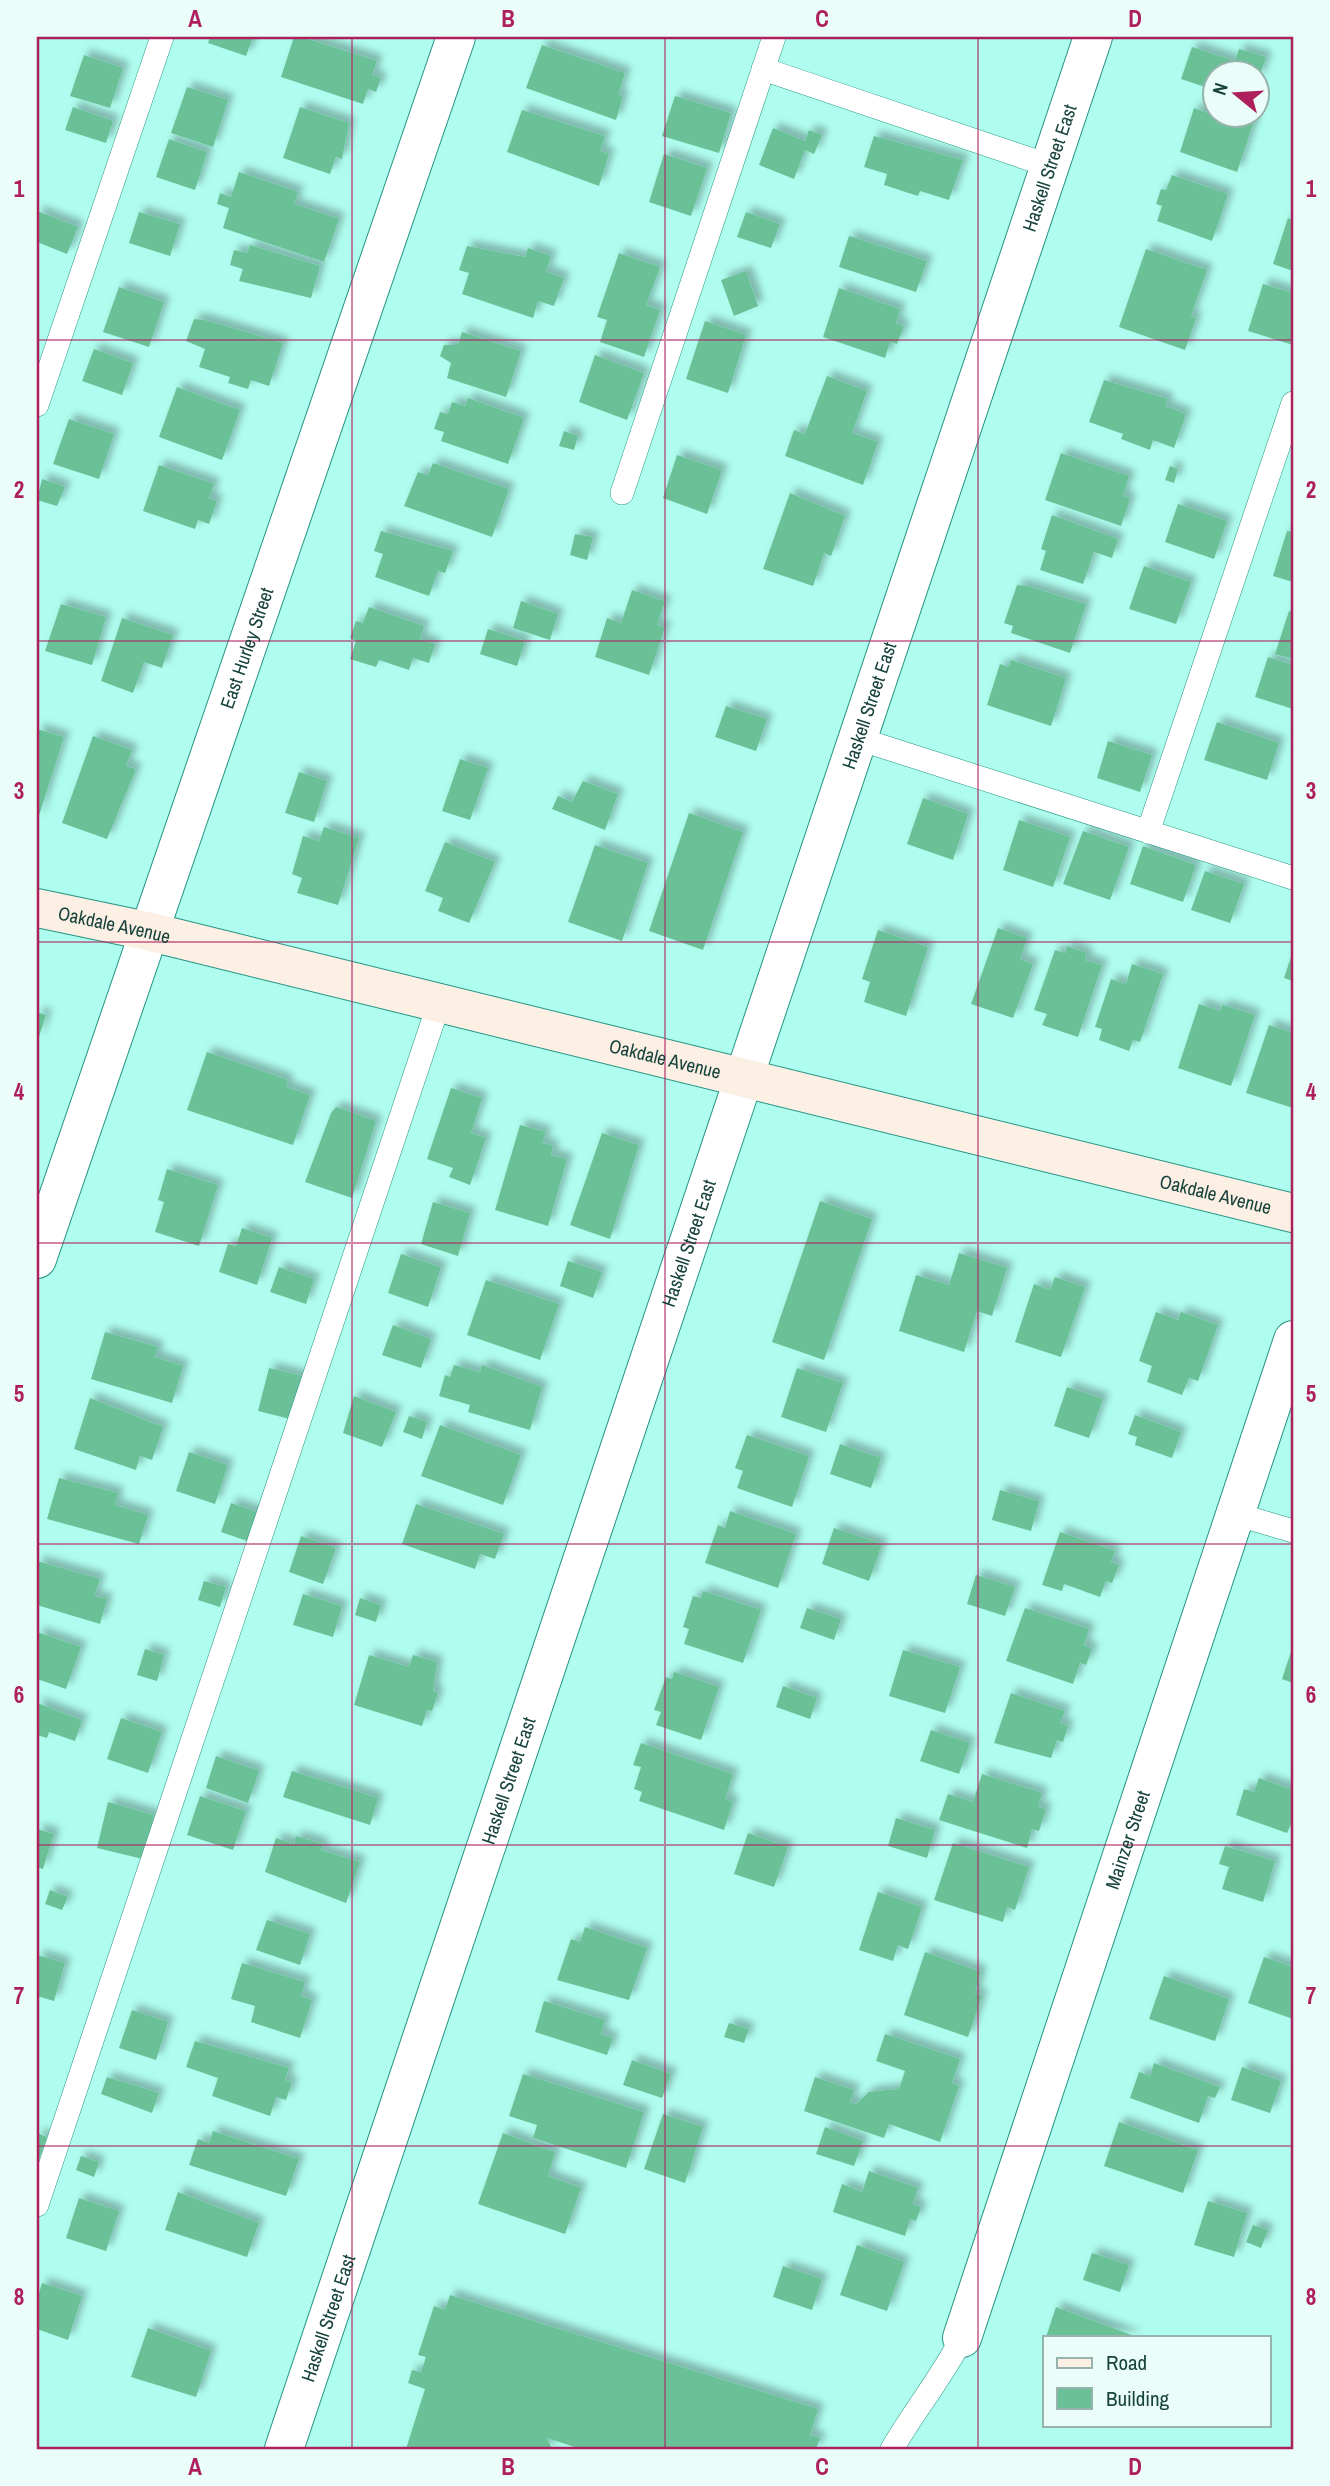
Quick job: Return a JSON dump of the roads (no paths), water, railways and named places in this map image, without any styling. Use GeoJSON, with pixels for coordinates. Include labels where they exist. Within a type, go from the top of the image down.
{"type":"FeatureCollection","features":[{"type":"Feature","properties":{"kind":"street","name":"East Hurley Street"},"geometry":{"type":"LineString","coordinates":[[37,1259],[456,37]]}},
{"type":"Feature","properties":{"kind":"street","name":"Haskell Street East"},"geometry":{"type":"LineString","coordinates":[[284,2449],[1093,37]]}},
{"type":"Feature","properties":{"kind":"street","name":"Oakdale Avenue"},"geometry":{"type":"LineString","coordinates":[[37,908],[148,931],[1293,1213]]}},
{"type":"Feature","properties":{"kind":"street","name":"Mainzer Street"},"geometry":{"type":"LineString","coordinates":[[962,2338],[1293,1340]]}},
{"type":"Feature","properties":{"kind":"lane"},"geometry":{"type":"LineString","coordinates":[[37,405],[162,37]]}},
{"type":"Feature","properties":{"kind":"lane"},"geometry":{"type":"LineString","coordinates":[[622,493],[774,37]]}},
{"type":"Feature","properties":{"kind":"lane"},"geometry":{"type":"LineString","coordinates":[[763,69],[1050,166]]}},
{"type":"Feature","properties":{"kind":"lane"},"geometry":{"type":"LineString","coordinates":[[1149,832],[1293,403]]}},
{"type":"Feature","properties":{"kind":"lane"},"geometry":{"type":"LineString","coordinates":[[859,739],[1293,878]]}},
{"type":"Feature","properties":{"kind":"lane"},"geometry":{"type":"LineString","coordinates":[[37,2205],[439,1003]]}},
{"type":"Feature","properties":{"kind":"lane"},"geometry":{"type":"LineString","coordinates":[[1236,1514],[1293,1531]]}},
{"type":"Feature","properties":{"kind":"lane"},"geometry":{"type":"LineString","coordinates":[[892,2449],[910,2418],[948,2365],[962,2338]]}}]}
